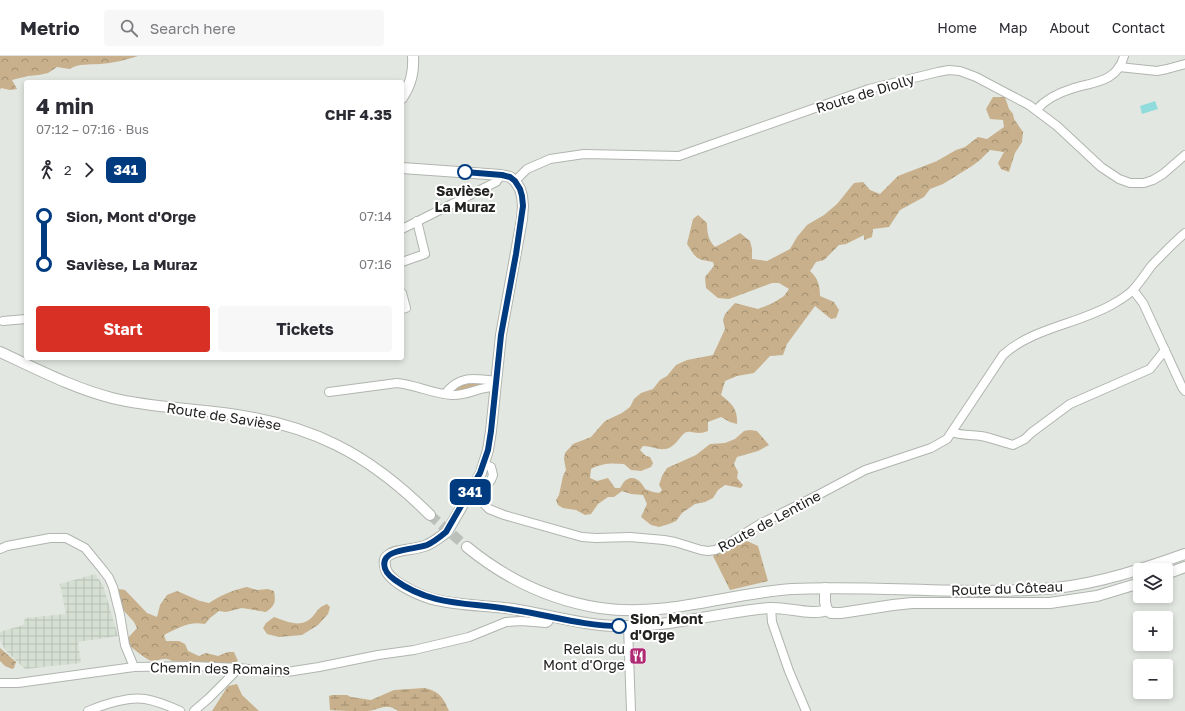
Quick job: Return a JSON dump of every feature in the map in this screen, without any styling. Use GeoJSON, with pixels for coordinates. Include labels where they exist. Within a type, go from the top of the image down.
{"type":"FeatureCollection","features":[{"type":"Feature","properties":{"kind":"street"},"geometry":{"type":"LineString","coordinates":[[404,94],[413,75],[413,56]]}},
{"type":"Feature","properties":{"kind":"street"},"geometry":{"type":"LineString","coordinates":[[1036,110],[1047,101],[1061,93],[1103,80],[1112,75],[1119,67],[1124,56]]}},
{"type":"Feature","properties":{"kind":"street"},"geometry":{"type":"LineString","coordinates":[[1119,67],[1157,71],[1167,70],[1185,64]]}},
{"type":"Feature","properties":{"kind":"street","name":"Route de Diolly"},"geometry":{"type":"LineString","coordinates":[[515,181],[527,169],[550,159],[584,154],[680,156],[867,89],[949,70],[960,71],[976,77],[1029,105],[1057,126],[1101,167],[1119,179],[1130,183],[1144,183],[1153,180],[1163,174],[1185,154]]}},
{"type":"Feature","properties":{"kind":"street"},"geometry":{"type":"LineString","coordinates":[[404,168],[502,175],[510,177],[515,181],[520,189],[523,206],[503,324],[491,431],[484,464],[446,532],[428,545],[390,554],[386,558],[385,570],[389,576],[404,587],[432,599],[513,610],[597,625],[628,626],[676,622],[735,612],[772,608],[818,612],[827,610],[831,613],[841,613],[912,603],[1050,603],[1097,596],[1133,585]]}},
{"type":"Feature","properties":{"kind":"street"},"geometry":{"type":"LineString","coordinates":[[404,228],[496,182],[502,175]]}},
{"type":"Feature","properties":{"kind":"street"},"geometry":{"type":"LineString","coordinates":[[404,261],[425,254],[417,221]]}},
{"type":"Feature","properties":{"kind":"street","name":"Route de Lentine"},"geometry":{"type":"LineString","coordinates":[[484,464],[491,467],[493,475],[482,495],[485,505],[489,509],[516,519],[582,537],[630,537],[664,540],[701,550],[715,550],[723,547],[760,524],[865,470],[937,445],[947,439],[1003,355],[1024,340],[1114,304],[1133,290],[1152,266],[1185,233]]}},
{"type":"Feature","properties":{"kind":"street"},"geometry":{"type":"LineString","coordinates":[[1133,290],[1143,303],[1185,391]]}},
{"type":"Feature","properties":{"kind":"street"},"geometry":{"type":"LineString","coordinates":[[3,321],[24,319]]}},
{"type":"Feature","properties":{"kind":"street"},"geometry":{"type":"LineString","coordinates":[[952,432],[958,434],[969,434],[1013,445],[1025,439],[1070,404],[1150,369],[1165,350]]}},
{"type":"Feature","properties":{"kind":"street","name":"Route de Savièse"},"geometry":{"type":"LineString","coordinates":[[0,352],[81,388],[112,398],[248,417],[289,426],[310,433],[365,460],[396,484],[430,515]]}},
{"type":"Feature","properties":{"kind":"street"},"geometry":{"type":"LineString","coordinates":[[444,394],[452,386],[465,379],[482,379],[496,384]]}},
{"type":"Feature","properties":{"kind":"street"},"geometry":{"type":"LineString","coordinates":[[329,392],[397,383],[409,384],[429,391],[454,396],[463,395],[496,384]]}},
{"type":"Feature","properties":{"kind":"street"},"geometry":{"type":"LineString","coordinates":[[0,549],[7,546],[50,538],[66,538],[85,548],[109,578],[113,586],[125,645],[134,667]]}},
{"type":"Feature","properties":{"kind":"street"},"geometry":{"type":"LineString","coordinates":[[467,547],[492,566],[531,588],[565,601],[591,606],[615,610],[665,609],[777,590],[825,588],[825,602],[827,610]]}},
{"type":"Feature","properties":{"kind":"street","name":"Route du Côteau"},"geometry":{"type":"LineString","coordinates":[[825,588],[989,591],[1056,588],[1092,582],[1131,572],[1185,554]]}},
{"type":"Feature","properties":{"kind":"street"},"geometry":{"type":"LineString","coordinates":[[1173,571],[1185,567]]}},
{"type":"Feature","properties":{"kind":"street"},"geometry":{"type":"LineString","coordinates":[[772,608],[772,622],[796,689],[806,711]]}},
{"type":"Feature","properties":{"kind":"street","name":"Chemin des Romains"},"geometry":{"type":"LineString","coordinates":[[0,683],[18,683],[134,667],[192,666],[287,672],[428,647],[469,637],[506,622],[521,621],[546,623],[551,617]]}},
{"type":"Feature","properties":{"kind":"street"},"geometry":{"type":"LineString","coordinates":[[628,626],[631,711]]}},
{"type":"Feature","properties":{"kind":"street"},"geometry":{"type":"LineString","coordinates":[[194,711],[239,668]]}},
{"type":"Feature","properties":{"kind":"street"},"geometry":{"type":"LineString","coordinates":[[88,711],[104,705],[138,698],[154,701],[180,711]]}},
{"type":"Feature","properties":{"kind":"shaded area"},"geometry":{"type":"Polygon","coordinates":[[[95,574],[103,585],[118,636],[78,642],[81,663],[25,669],[6,651],[0,640],[0,632],[23,625],[25,618],[66,614],[60,584],[95,574]]]}},
{"type":"Feature","properties":{"kind":"green space"},"geometry":{"type":"Polygon","coordinates":[[[0,56],[138,56],[110,63],[81,65],[70,69],[57,67],[48,73],[12,80],[17,89],[10,90],[1,88],[0,90],[0,56]]]}},
{"type":"Feature","properties":{"kind":"green space"},"geometry":{"type":"Polygon","coordinates":[[[993,97],[1005,97],[1014,119],[1023,132],[1022,142],[1015,153],[1009,172],[1001,169],[998,163],[1004,152],[990,150],[972,166],[943,184],[930,189],[924,197],[900,210],[889,227],[873,229],[872,237],[864,240],[864,235],[846,244],[839,245],[824,260],[816,262],[810,271],[818,282],[820,296],[834,302],[839,310],[836,318],[831,319],[815,306],[787,344],[783,355],[770,356],[754,373],[737,376],[725,381],[721,395],[734,407],[737,424],[721,417],[708,422],[708,431],[700,433],[687,432],[669,448],[660,449],[643,446],[640,450],[646,456],[650,457],[653,463],[651,467],[641,471],[631,470],[624,464],[603,465],[591,469],[590,478],[597,481],[608,478],[615,488],[620,488],[624,481],[629,478],[635,478],[640,481],[645,489],[659,493],[662,490],[659,485],[667,468],[696,455],[710,444],[725,443],[735,439],[744,431],[757,431],[769,445],[758,451],[737,457],[734,464],[738,472],[737,478],[743,485],[741,488],[725,485],[718,490],[713,498],[705,502],[695,504],[682,513],[676,521],[659,527],[651,525],[641,517],[647,504],[643,495],[631,494],[622,491],[614,497],[608,497],[598,504],[591,514],[585,515],[576,510],[563,508],[558,505],[556,500],[559,495],[563,476],[566,470],[564,459],[565,453],[573,444],[591,437],[605,421],[622,413],[630,407],[634,399],[641,393],[653,389],[676,365],[687,360],[713,355],[725,329],[723,320],[725,314],[735,303],[758,309],[773,303],[784,296],[789,289],[779,283],[772,283],[729,299],[718,298],[706,288],[705,277],[714,266],[713,262],[697,258],[687,244],[693,219],[698,215],[707,223],[708,236],[715,247],[740,233],[750,241],[752,259],[767,261],[790,249],[797,237],[807,225],[824,215],[837,204],[854,183],[863,182],[870,190],[880,194],[898,176],[937,161],[956,150],[965,147],[978,137],[987,139],[1004,127],[1003,120],[990,119],[986,109],[993,97]]]}},
{"type":"Feature","properties":{"kind":"green space"},"geometry":{"type":"Polygon","coordinates":[[[484,382],[485,386],[483,387],[450,392],[461,383],[484,382]]]}},
{"type":"Feature","properties":{"kind":"green space"},"geometry":{"type":"Polygon","coordinates":[[[747,541],[758,546],[768,581],[730,590],[713,556],[716,553],[747,541]]]}},
{"type":"Feature","properties":{"kind":"green space"},"geometry":{"type":"Polygon","coordinates":[[[247,587],[257,590],[268,589],[274,591],[275,601],[273,606],[266,612],[242,608],[226,612],[219,611],[205,624],[189,624],[164,635],[166,641],[179,641],[185,644],[188,651],[199,656],[206,653],[218,656],[228,652],[234,652],[238,661],[224,664],[172,661],[167,659],[154,661],[149,660],[129,645],[127,639],[137,628],[134,622],[116,602],[116,594],[119,589],[125,590],[147,613],[157,617],[160,605],[167,595],[177,591],[200,601],[209,603],[227,593],[247,587]]]}},
{"type":"Feature","properties":{"kind":"green space"},"geometry":{"type":"Polygon","coordinates":[[[327,604],[330,607],[328,614],[318,625],[302,635],[279,637],[267,634],[263,628],[266,623],[274,617],[295,623],[304,622],[309,620],[320,608],[327,604]]]}},
{"type":"Feature","properties":{"kind":"green space"},"geometry":{"type":"Polygon","coordinates":[[[0,648],[16,662],[14,668],[12,669],[5,666],[0,661],[0,648]]]}},
{"type":"Feature","properties":{"kind":"green space"},"geometry":{"type":"Polygon","coordinates":[[[237,684],[242,695],[259,711],[212,711],[228,686],[237,684]]]}},
{"type":"Feature","properties":{"kind":"green space"},"geometry":{"type":"Polygon","coordinates":[[[424,688],[440,695],[449,711],[398,711],[390,707],[383,707],[368,711],[330,710],[329,696],[332,695],[347,695],[371,700],[394,690],[424,688]]]}},
{"type":"Feature","properties":{"kind":"water"},"geometry":{"type":"Polygon","coordinates":[[[1155,101],[1158,109],[1142,114],[1140,106],[1155,101]]]}},
{"type":"Feature","properties":{"kind":"tunnel"},"geometry":{"type":"LineString","coordinates":[[430,515],[467,547]]}},
{"type":"Feature","properties":{"kind":"bus line","name":"341"},"geometry":{"type":"LineString","coordinates":[[465,172],[487,173],[510,177],[515,181],[520,189],[523,206],[501,335],[488,450],[480,473],[446,532],[428,545],[388,555],[385,563],[385,570],[389,576],[404,587],[432,599],[540,614],[585,624],[619,626]]}},
{"type":"Feature","properties":{"kind":"place","name":"Savièse, La Muraz"},"geometry":{"type":"Point","coordinates":[465,172]}},
{"type":"Feature","properties":{"kind":"place","name":"Sion, Mont d'Orge"},"geometry":{"type":"Point","coordinates":[619,626]}},
{"type":"Feature","properties":{"kind":"place","name":"Relais du Mont d'Orge"},"geometry":{"type":"Point","coordinates":[638,656]}}]}
